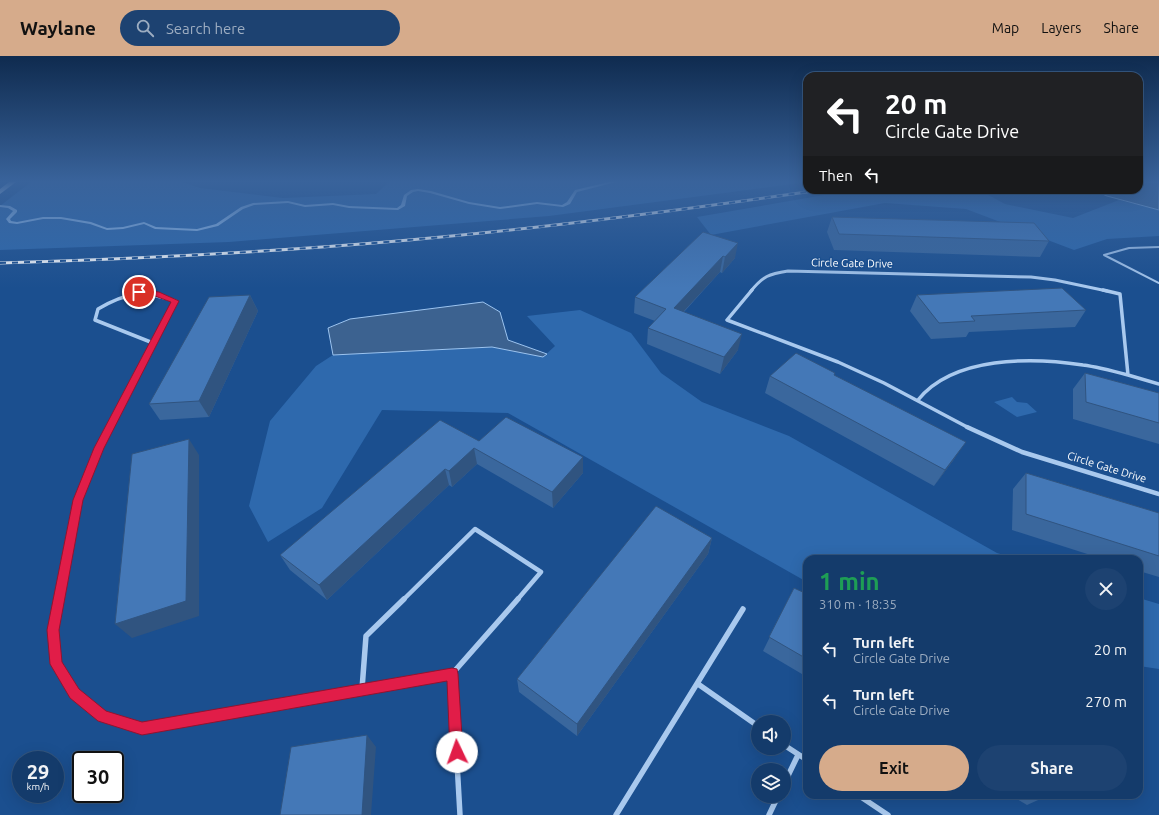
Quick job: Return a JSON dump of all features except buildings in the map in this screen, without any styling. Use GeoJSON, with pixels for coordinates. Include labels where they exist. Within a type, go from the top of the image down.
{"type":"FeatureCollection","features":[{"type":"Feature","properties":{"kind":"street","name":"Circle Gate Drive"},"geometry":{"type":"LineString","coordinates":[[1128,375],[1120,294],[1054,280],[1031,277],[788,271],[771,274],[760,280],[727,320],[838,362],[918,400],[967,427],[1022,452],[1159,494]]}},
{"type":"Feature","properties":{"kind":"street"},"geometry":{"type":"LineString","coordinates":[[153,343],[95,320],[98,309],[118,297],[139,292],[156,294],[175,301],[99,448],[78,500],[53,630],[56,664],[74,693],[102,716],[142,728],[452,674],[541,572],[475,529],[366,636],[362,689]]}},
{"type":"Feature","properties":{"kind":"street"},"geometry":{"type":"LineString","coordinates":[[918,400],[932,385],[954,374],[982,366],[1013,362],[1049,360],[1079,364],[1128,375],[1159,384]]}},
{"type":"Feature","properties":{"kind":"street"},"geometry":{"type":"LineString","coordinates":[[616,815],[698,684],[742,609]]}},
{"type":"Feature","properties":{"kind":"street"},"geometry":{"type":"LineString","coordinates":[[452,674],[460,815]]}},
{"type":"Feature","properties":{"kind":"street"},"geometry":{"type":"LineString","coordinates":[[698,684],[751,721]]}},
{"type":"Feature","properties":{"kind":"street"},"geometry":{"type":"LineString","coordinates":[[791,750],[803,758]]}},
{"type":"Feature","properties":{"kind":"street"},"geometry":{"type":"LineString","coordinates":[[791,770],[798,755]]}},
{"type":"Feature","properties":{"kind":"street"},"geometry":{"type":"LineString","coordinates":[[864,799],[888,815]]}},
{"type":"Feature","properties":{"kind":"street"},"geometry":{"type":"LineString","coordinates":[[769,815],[775,803]]}},
{"type":"Feature","properties":{"kind":"lane"},"geometry":{"type":"LineString","coordinates":[[1159,247],[1129,248],[1104,255],[1159,283]]}},
{"type":"Feature","properties":{"kind":"shaded area"},"geometry":{"type":"Polygon","coordinates":[[[0,217],[532,217],[229,242],[0,250],[0,217]]]}},
{"type":"Feature","properties":{"kind":"shaded area"},"geometry":{"type":"Polygon","coordinates":[[[697,217],[807,217],[711,235],[697,217]]]}},
{"type":"Feature","properties":{"kind":"shaded area"},"geometry":{"type":"Polygon","coordinates":[[[988,217],[1159,217],[1159,236],[1107,239],[1074,250],[988,217]]]}},
{"type":"Feature","properties":{"kind":"shaded area"},"geometry":{"type":"Polygon","coordinates":[[[483,302],[500,312],[508,340],[547,354],[543,357],[492,347],[333,355],[328,328],[350,319],[483,302]]]}},
{"type":"Feature","properties":{"kind":"shaded area"},"geometry":{"type":"Polygon","coordinates":[[[580,310],[631,333],[661,373],[702,402],[789,436],[997,553],[1004,555],[803,555],[803,580],[508,413],[382,410],[322,508],[268,542],[249,506],[270,421],[316,366],[333,355],[492,347],[543,357],[555,346],[527,316],[580,310]]]}},
{"type":"Feature","properties":{"kind":"shaded area"},"geometry":{"type":"Polygon","coordinates":[[[1012,397],[1017,402],[1027,403],[1037,412],[1017,417],[994,402],[1012,397]]]}},
{"type":"Feature","properties":{"kind":"shaded area"},"geometry":{"type":"Polygon","coordinates":[[[1143,599],[1159,604],[1159,669],[1143,667],[1143,599]]]}},
{"type":"Feature","properties":{"kind":"waterway"},"geometry":{"type":"LineString","coordinates":[[10,217],[8,219],[10,222],[17,223],[43,218],[61,218],[91,223],[107,229],[123,228],[144,223],[155,228],[197,230],[217,225],[228,217]]}},
{"type":"Feature","properties":{"kind":"railway"},"geometry":{"type":"LineString","coordinates":[[0,263],[307,248],[512,230],[620,217]]}},
{"type":"Feature","properties":{"kind":"route"},"geometry":{"type":"LineString","coordinates":[[139,292],[156,294],[175,301],[99,448],[78,500],[53,630],[56,664],[74,693],[102,716],[142,728],[452,674],[457,752]]}}]}
